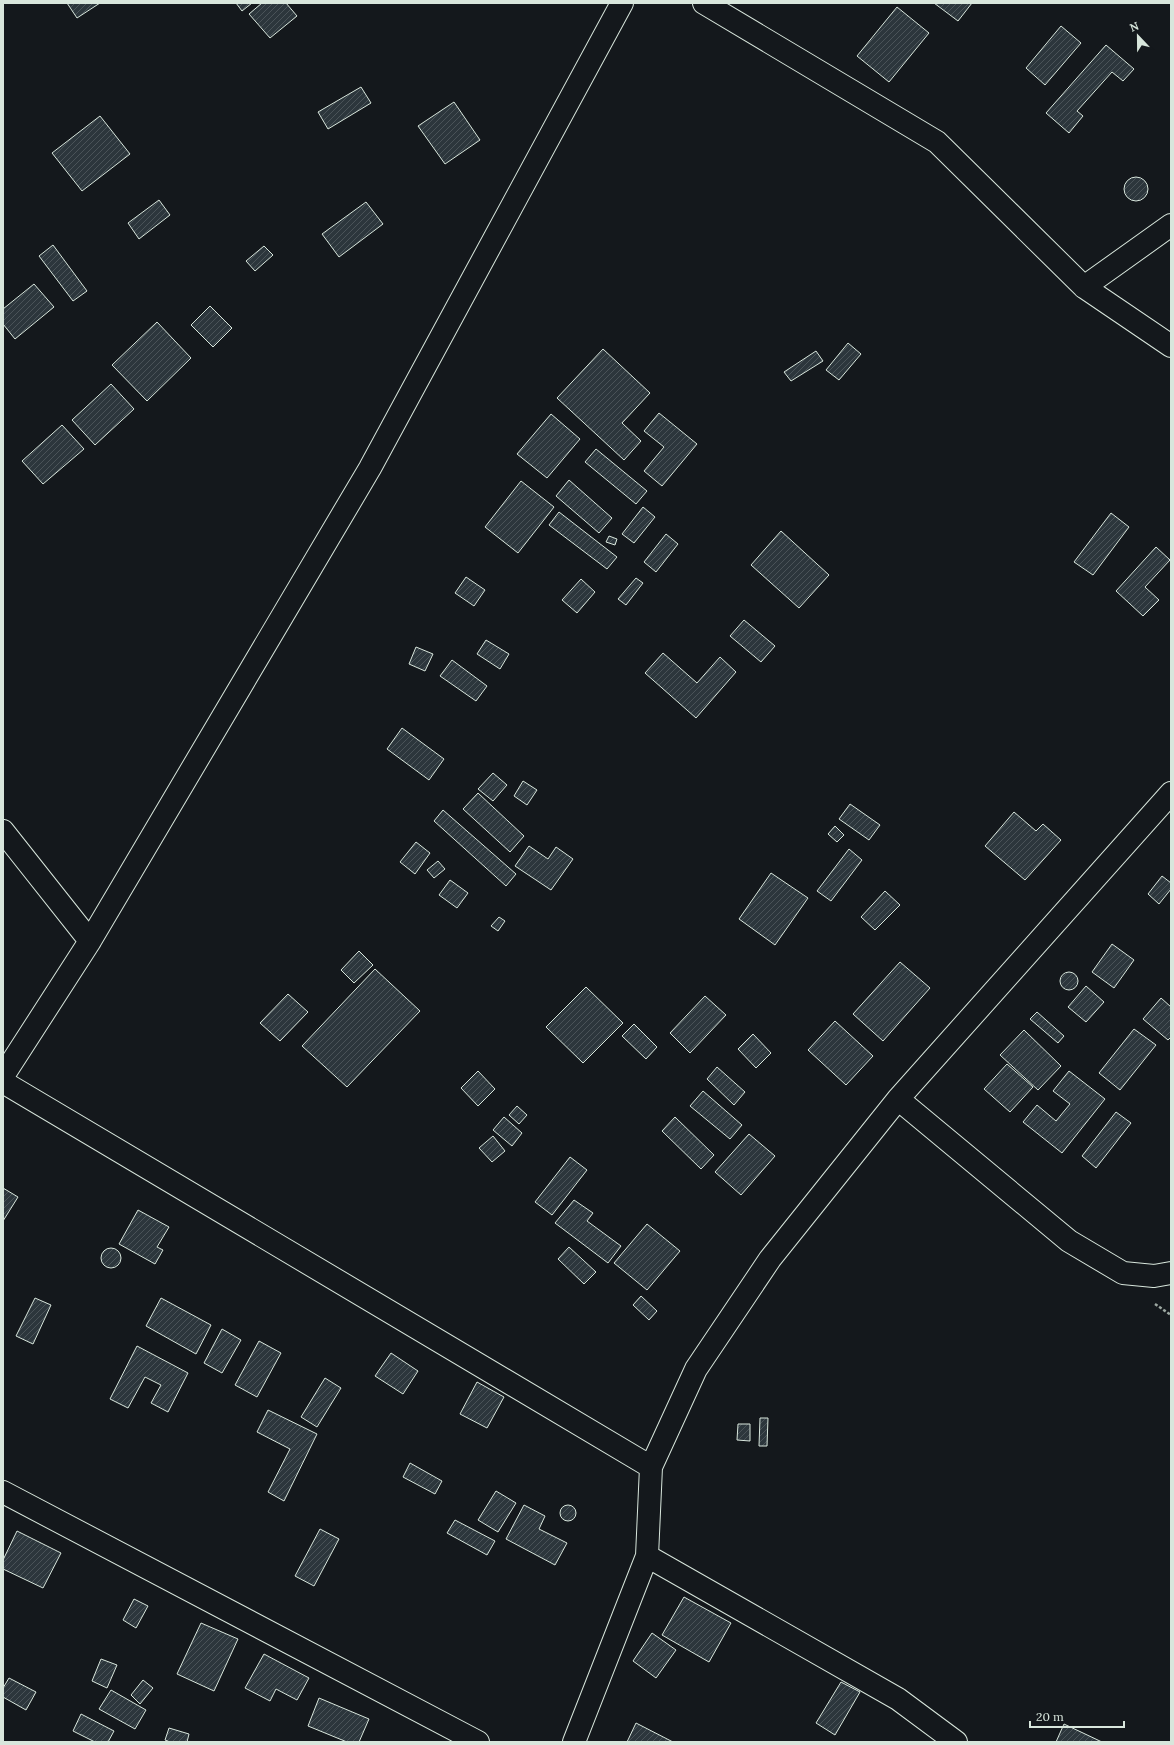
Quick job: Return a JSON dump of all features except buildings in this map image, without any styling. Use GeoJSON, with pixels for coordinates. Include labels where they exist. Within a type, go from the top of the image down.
{"type":"FeatureCollection","features":[{"type":"Feature","properties":{"kind":"street"},"geometry":{"type":"LineString","coordinates":[[3,1076],[90,940],[370,468],[622,3]]}},
{"type":"Feature","properties":{"kind":"street"},"geometry":{"type":"LineString","coordinates":[[704,3],[937,142],[1084,287],[1171,346]]}},
{"type":"Feature","properties":{"kind":"street"},"geometry":{"type":"LineString","coordinates":[[1084,287],[1171,225]]}},
{"type":"Feature","properties":{"kind":"street"},"geometry":{"type":"LineString","coordinates":[[574,1742],[647,1556],[651,1467],[696,1369],[770,1259],[898,1099],[1171,793]]}},
{"type":"Feature","properties":{"kind":"street"},"geometry":{"type":"LineString","coordinates":[[3,831],[90,940]]}},
{"type":"Feature","properties":{"kind":"street"},"geometry":{"type":"LineString","coordinates":[[3,1082],[651,1467]]}},
{"type":"Feature","properties":{"kind":"street"},"geometry":{"type":"LineString","coordinates":[[898,1099],[1069,1241],[1123,1273],[1154,1276],[1171,1273]]}},
{"type":"Feature","properties":{"kind":"street"},"geometry":{"type":"LineString","coordinates":[[3,1492],[478,1742]]}},
{"type":"Feature","properties":{"kind":"street"},"geometry":{"type":"LineString","coordinates":[[647,1556],[898,1699],[956,1742]]}}]}
